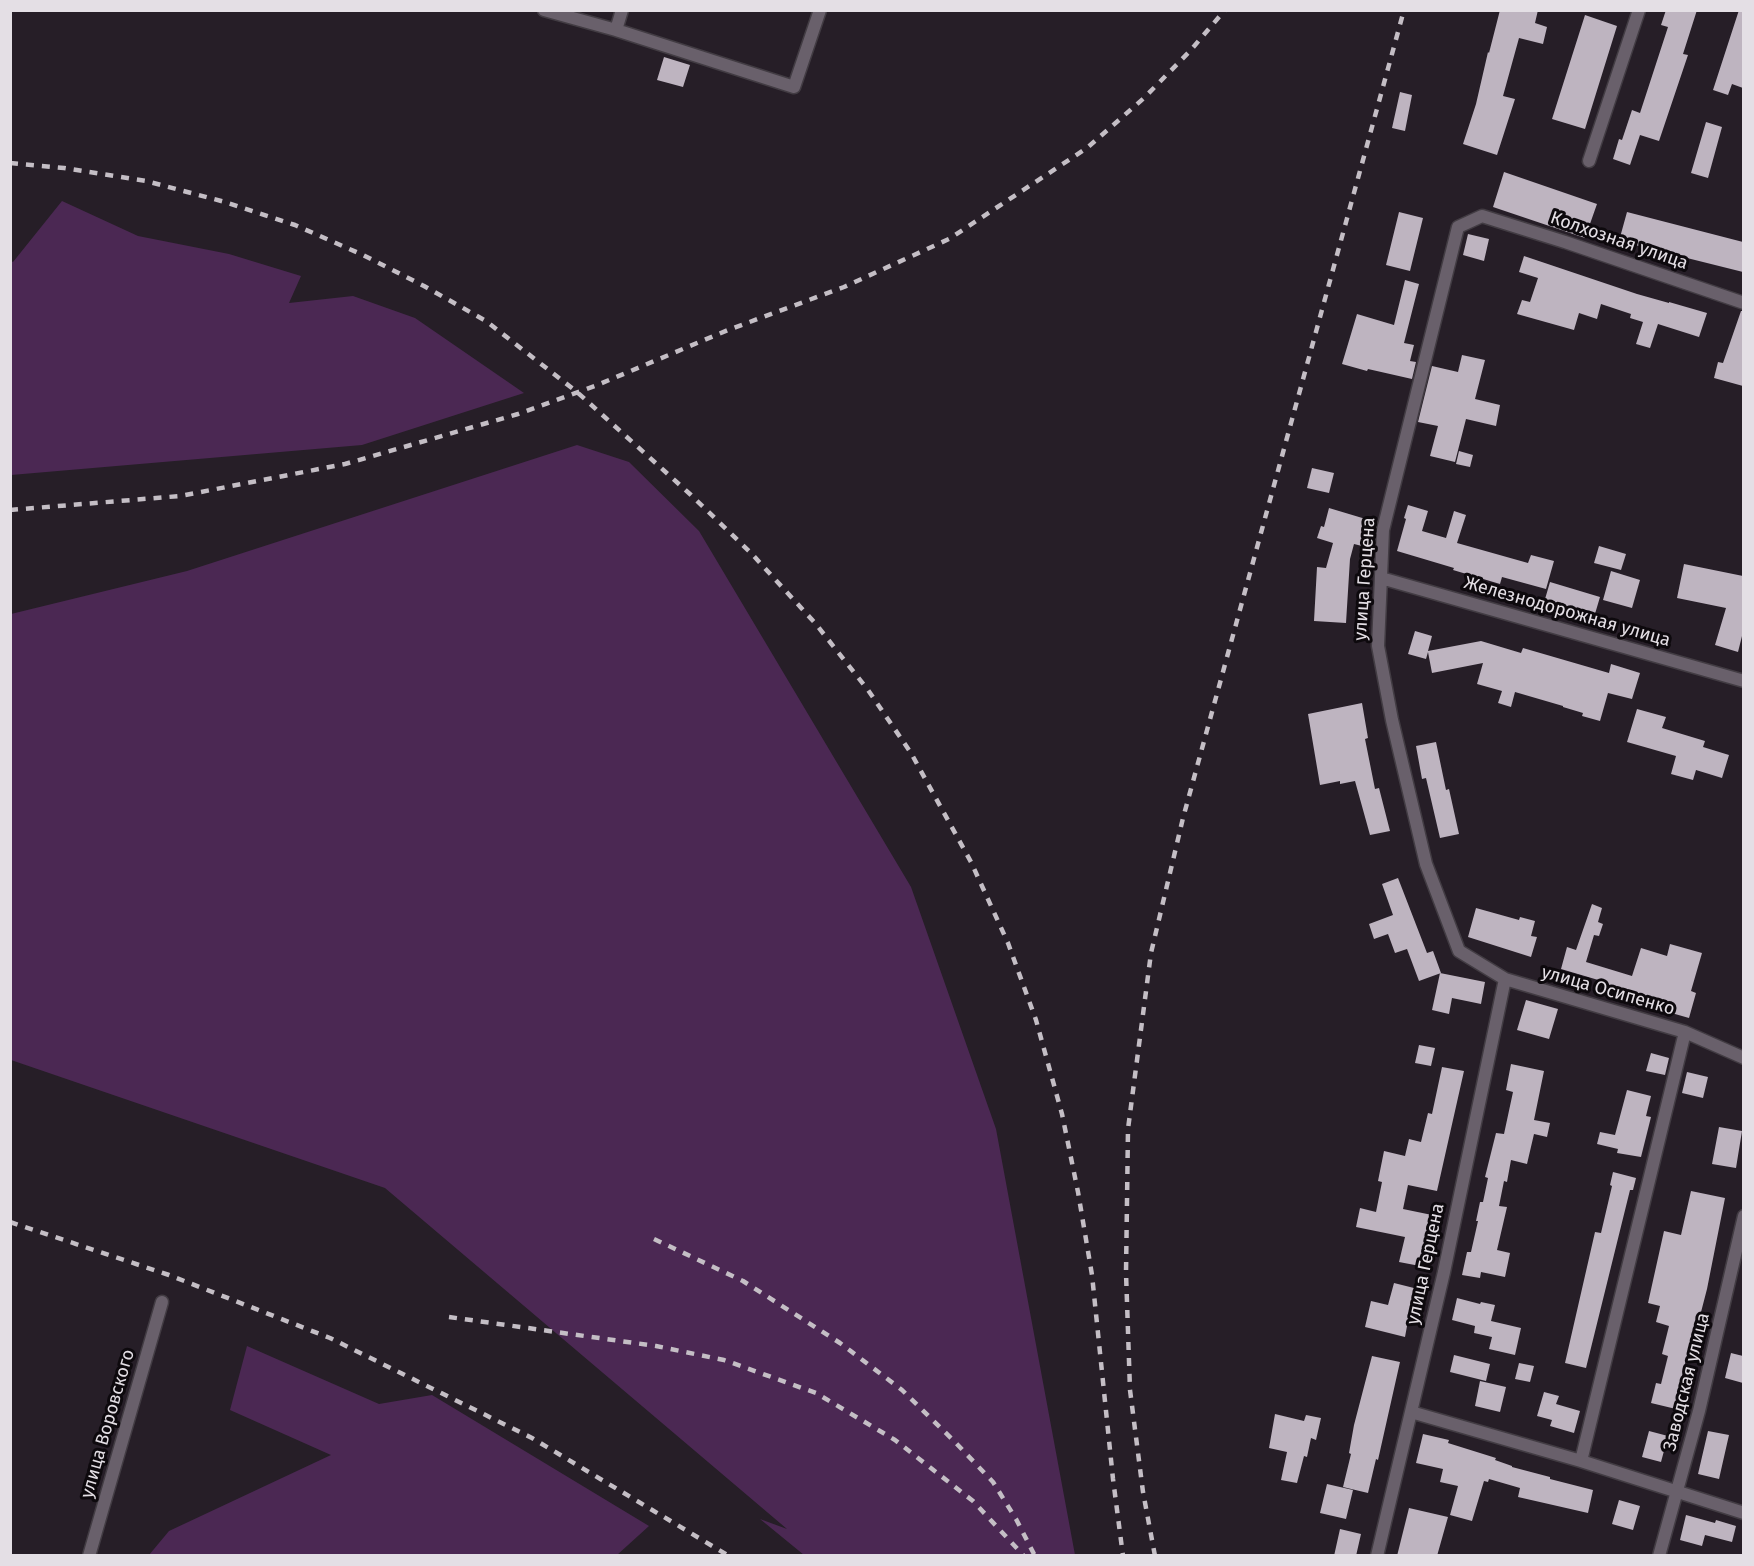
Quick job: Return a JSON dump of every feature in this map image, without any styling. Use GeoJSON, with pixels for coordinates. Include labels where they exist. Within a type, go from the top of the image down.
{"type":"FeatureCollection","features":[{"type":"Feature","properties":{"kind":"street"},"geometry":{"type":"LineString","coordinates":[[544,10],[616,30],[794,87],[820,10]]}},
{"type":"Feature","properties":{"kind":"street"},"geometry":{"type":"LineString","coordinates":[[616,30],[622,10]]}},
{"type":"Feature","properties":{"kind":"street"},"geometry":{"type":"LineString","coordinates":[[1589,161],[1639,10]]}},
{"type":"Feature","properties":{"kind":"street","name":"Колхозная улица"},"geometry":{"type":"LineString","coordinates":[[1482,216],[1743,303]]}},
{"type":"Feature","properties":{"kind":"street","name":"улица Герцена"},"geometry":{"type":"LineString","coordinates":[[1465,955],[1459,951],[1426,864],[1392,720],[1378,646],[1383,530],[1458,227],[1482,216]]}},
{"type":"Feature","properties":{"kind":"street","name":"Железнодорожная улица"},"geometry":{"type":"LineString","coordinates":[[1382,578],[1743,681]]}},
{"type":"Feature","properties":{"kind":"street","name":"улица Осипенко"},"geometry":{"type":"LineString","coordinates":[[1465,955],[1505,979],[1685,1032],[1743,1058]]}},
{"type":"Feature","properties":{"kind":"street","name":"улица Герцена"},"geometry":{"type":"LineString","coordinates":[[1377,1556],[1444,1272],[1505,979]]}},
{"type":"Feature","properties":{"kind":"street"},"geometry":{"type":"LineString","coordinates":[[1581,1461],[1685,1032]]}},
{"type":"Feature","properties":{"kind":"street","name":"Заводская улица"},"geometry":{"type":"LineString","coordinates":[[1659,1556],[1699,1411],[1743,1216]]}},
{"type":"Feature","properties":{"kind":"street","name":"улица Воровского"},"geometry":{"type":"LineString","coordinates":[[89,1556],[162,1302]]}},
{"type":"Feature","properties":{"kind":"street"},"geometry":{"type":"LineString","coordinates":[[1411,1412],[1581,1461],[1743,1513]]}},
{"type":"Feature","properties":{"kind":"shaded area"},"geometry":{"type":"Polygon","coordinates":[[[62,201],[138,236],[229,254],[301,276],[289,303],[353,296],[415,318],[524,393],[362,445],[11,475],[11,261],[13,262],[62,201]]]}},
{"type":"Feature","properties":{"kind":"shaded area"},"geometry":{"type":"Polygon","coordinates":[[[577,445],[629,462],[699,531],[911,887],[996,1129],[1075,1555],[804,1555],[760,1519],[787,1529],[385,1188],[11,1060],[11,614],[187,571],[577,445]]]}},
{"type":"Feature","properties":{"kind":"shaded area"},"geometry":{"type":"Polygon","coordinates":[[[247,1346],[379,1404],[432,1395],[649,1526],[617,1555],[149,1555],[169,1531],[331,1455],[230,1410],[247,1346]]]}},
{"type":"Feature","properties":{"kind":"building"},"geometry":{"type":"Polygon","coordinates":[[[1500,10],[1538,10],[1535,23],[1547,27],[1543,44],[1519,38],[1503,96],[1515,99],[1497,155],[1463,144],[1476,104],[1500,10]]]}},
{"type":"Feature","properties":{"kind":"building"},"geometry":{"type":"Polygon","coordinates":[[[1666,10],[1697,10],[1683,54],[1688,55],[1659,141],[1640,135],[1630,165],[1613,159],[1632,110],[1640,113],[1668,27],[1661,25],[1666,10]]]}},
{"type":"Feature","properties":{"kind":"building"},"geometry":{"type":"Polygon","coordinates":[[[1739,10],[1743,10],[1743,88],[1732,84],[1728,95],[1713,90],[1739,10]]]}},
{"type":"Feature","properties":{"kind":"building"},"geometry":{"type":"Polygon","coordinates":[[[1585,15],[1617,26],[1585,129],[1552,119],[1585,15]]]}},
{"type":"Feature","properties":{"kind":"building"},"geometry":{"type":"Polygon","coordinates":[[[664,57],[690,65],[683,87],[657,80],[664,57]]]}},
{"type":"Feature","properties":{"kind":"building"},"geometry":{"type":"Polygon","coordinates":[[[1400,92],[1412,95],[1405,131],[1392,128],[1400,92]]]}},
{"type":"Feature","properties":{"kind":"building"},"geometry":{"type":"Polygon","coordinates":[[[1706,122],[1722,127],[1708,178],[1691,173],[1706,122]]]}},
{"type":"Feature","properties":{"kind":"building"},"geometry":{"type":"Polygon","coordinates":[[[1504,172],[1597,204],[1585,238],[1493,207],[1504,172]]]}},
{"type":"Feature","properties":{"kind":"building"},"geometry":{"type":"Polygon","coordinates":[[[1399,212],[1423,218],[1410,271],[1386,265],[1399,212]]]}},
{"type":"Feature","properties":{"kind":"building"},"geometry":{"type":"Polygon","coordinates":[[[1627,212],[1743,242],[1743,272],[1619,241],[1627,212]]]}},
{"type":"Feature","properties":{"kind":"building"},"geometry":{"type":"Polygon","coordinates":[[[1468,234],[1489,239],[1484,261],[1463,255],[1468,234]]]}},
{"type":"Feature","properties":{"kind":"building"},"geometry":{"type":"Polygon","coordinates":[[[1524,256],[1637,294],[1707,313],[1699,337],[1658,324],[1650,348],[1636,344],[1643,322],[1630,318],[1631,314],[1601,304],[1597,319],[1579,313],[1574,330],[1517,314],[1522,300],[1530,302],[1538,278],[1519,272],[1524,256]]]}},
{"type":"Feature","properties":{"kind":"building"},"geometry":{"type":"Polygon","coordinates":[[[1405,280],[1419,284],[1404,343],[1414,345],[1410,361],[1416,362],[1412,379],[1342,364],[1357,314],[1394,325],[1405,280]]]}},
{"type":"Feature","properties":{"kind":"building"},"geometry":{"type":"Polygon","coordinates":[[[1741,311],[1743,311],[1743,386],[1714,378],[1718,362],[1723,363],[1741,311]]]}},
{"type":"Feature","properties":{"kind":"building"},"geometry":{"type":"Polygon","coordinates":[[[1462,355],[1485,360],[1475,399],[1500,405],[1496,426],[1466,419],[1455,462],[1430,456],[1438,426],[1418,422],[1432,366],[1458,372],[1462,355]]]}},
{"type":"Feature","properties":{"kind":"building"},"geometry":{"type":"Polygon","coordinates":[[[1459,451],[1473,455],[1470,467],[1456,464],[1459,451]]]}},
{"type":"Feature","properties":{"kind":"building"},"geometry":{"type":"Polygon","coordinates":[[[1312,468],[1334,473],[1329,493],[1307,488],[1312,468]]]}},
{"type":"Feature","properties":{"kind":"building"},"geometry":{"type":"Polygon","coordinates":[[[1408,505],[1428,511],[1422,531],[1446,538],[1454,511],[1466,515],[1457,543],[1528,563],[1531,555],[1554,561],[1546,589],[1502,577],[1500,584],[1397,551],[1408,505]]]}},
{"type":"Feature","properties":{"kind":"building"},"geometry":{"type":"Polygon","coordinates":[[[1329,508],[1369,520],[1362,546],[1354,544],[1350,559],[1346,623],[1314,621],[1317,567],[1326,568],[1333,543],[1317,538],[1321,526],[1324,527],[1329,508]]]}},
{"type":"Feature","properties":{"kind":"building"},"geometry":{"type":"Polygon","coordinates":[[[1599,546],[1626,554],[1621,570],[1594,563],[1599,546]]]}},
{"type":"Feature","properties":{"kind":"building"},"geometry":{"type":"Polygon","coordinates":[[[1684,564],[1743,576],[1743,632],[1738,652],[1715,645],[1726,608],[1677,598],[1684,564]]]}},
{"type":"Feature","properties":{"kind":"building"},"geometry":{"type":"Polygon","coordinates":[[[1611,571],[1640,580],[1632,608],[1603,600],[1611,571]]]}},
{"type":"Feature","properties":{"kind":"building"},"geometry":{"type":"Polygon","coordinates":[[[1550,582],[1600,597],[1592,624],[1563,615],[1564,611],[1543,606],[1550,582]]]}},
{"type":"Feature","properties":{"kind":"building"},"geometry":{"type":"Polygon","coordinates":[[[1415,631],[1432,636],[1428,651],[1481,641],[1521,653],[1523,648],[1609,673],[1611,664],[1640,673],[1632,699],[1608,693],[1600,721],[1582,716],[1583,713],[1563,706],[1515,692],[1511,707],[1498,703],[1502,691],[1477,684],[1483,663],[1432,673],[1428,652],[1426,659],[1408,654],[1415,631]]]}},
{"type":"Feature","properties":{"kind":"building"},"geometry":{"type":"Polygon","coordinates":[[[1362,703],[1368,738],[1365,739],[1375,789],[1379,788],[1390,831],[1370,835],[1355,781],[1320,785],[1308,714],[1362,703]]]}},
{"type":"Feature","properties":{"kind":"building"},"geometry":{"type":"Polygon","coordinates":[[[1637,709],[1666,717],[1662,728],[1705,741],[1703,747],[1729,755],[1722,778],[1696,770],[1693,780],[1671,774],[1676,756],[1627,742],[1637,709]]]}},
{"type":"Feature","properties":{"kind":"building"},"geometry":{"type":"Polygon","coordinates":[[[1436,742],[1446,790],[1449,789],[1459,834],[1440,838],[1426,778],[1422,779],[1416,746],[1436,742]]]}},
{"type":"Feature","properties":{"kind":"building"},"geometry":{"type":"Polygon","coordinates":[[[1398,878],[1427,953],[1433,951],[1441,973],[1419,981],[1407,949],[1395,953],[1388,934],[1374,939],[1369,924],[1393,915],[1382,884],[1398,878]]]}},
{"type":"Feature","properties":{"kind":"building"},"geometry":{"type":"Polygon","coordinates":[[[1592,904],[1602,908],[1598,922],[1603,924],[1599,936],[1594,935],[1586,962],[1632,976],[1641,948],[1667,956],[1670,944],[1702,953],[1691,991],[1696,993],[1689,1018],[1668,1012],[1669,1008],[1626,996],[1627,993],[1604,986],[1605,982],[1561,969],[1567,947],[1576,950],[1592,904]]]}},
{"type":"Feature","properties":{"kind":"building"},"geometry":{"type":"Polygon","coordinates":[[[1476,908],[1519,920],[1520,917],[1535,921],[1531,936],[1537,937],[1531,957],[1468,937],[1476,908]]]}},
{"type":"Feature","properties":{"kind":"building"},"geometry":{"type":"Polygon","coordinates":[[[1440,973],[1485,982],[1481,1004],[1452,998],[1449,1014],[1432,1010],[1440,973]]]}},
{"type":"Feature","properties":{"kind":"building"},"geometry":{"type":"Polygon","coordinates":[[[1526,1000],[1558,1009],[1549,1039],[1517,1030],[1526,1000]]]}},
{"type":"Feature","properties":{"kind":"building"},"geometry":{"type":"Polygon","coordinates":[[[1419,1045],[1435,1048],[1431,1066],[1415,1063],[1419,1045]]]}},
{"type":"Feature","properties":{"kind":"building"},"geometry":{"type":"Polygon","coordinates":[[[1651,1053],[1669,1058],[1665,1075],[1646,1071],[1651,1053]]]}},
{"type":"Feature","properties":{"kind":"building"},"geometry":{"type":"Polygon","coordinates":[[[1511,1064],[1544,1071],[1534,1120],[1550,1123],[1547,1137],[1534,1134],[1527,1164],[1511,1160],[1507,1182],[1504,1181],[1499,1206],[1507,1207],[1497,1250],[1510,1253],[1505,1277],[1481,1272],[1480,1278],[1462,1275],[1467,1252],[1471,1252],[1480,1202],[1483,1202],[1488,1178],[1485,1177],[1496,1133],[1504,1134],[1513,1092],[1506,1090],[1511,1064]]]}},
{"type":"Feature","properties":{"kind":"building"},"geometry":{"type":"Polygon","coordinates":[[[1442,1067],[1464,1071],[1437,1191],[1408,1185],[1403,1209],[1432,1215],[1420,1266],[1399,1262],[1405,1237],[1356,1227],[1360,1208],[1376,1212],[1382,1182],[1378,1181],[1384,1151],[1405,1156],[1409,1139],[1421,1142],[1428,1113],[1432,1114],[1442,1067]]]}},
{"type":"Feature","properties":{"kind":"building"},"geometry":{"type":"Polygon","coordinates":[[[1687,1072],[1708,1077],[1703,1098],[1682,1093],[1687,1072]]]}},
{"type":"Feature","properties":{"kind":"building"},"geometry":{"type":"Polygon","coordinates":[[[1627,1090],[1651,1096],[1646,1116],[1651,1117],[1641,1157],[1617,1153],[1618,1149],[1597,1144],[1600,1132],[1615,1135],[1627,1090]]]}},
{"type":"Feature","properties":{"kind":"building"},"geometry":{"type":"Polygon","coordinates":[[[1719,1127],[1742,1131],[1736,1168],[1712,1164],[1719,1127]]]}},
{"type":"Feature","properties":{"kind":"building"},"geometry":{"type":"Polygon","coordinates":[[[1613,1172],[1636,1178],[1633,1190],[1630,1190],[1586,1368],[1565,1363],[1595,1232],[1601,1233],[1613,1172]]]}},
{"type":"Feature","properties":{"kind":"building"},"geometry":{"type":"Polygon","coordinates":[[[1691,1191],[1725,1198],[1707,1289],[1700,1316],[1697,1315],[1676,1409],[1651,1403],[1656,1383],[1661,1384],[1668,1356],[1662,1354],[1669,1326],[1656,1322],[1660,1306],[1648,1303],[1664,1231],[1681,1235],[1691,1191]]]}},
{"type":"Feature","properties":{"kind":"building"},"geometry":{"type":"Polygon","coordinates":[[[1394,1283],[1414,1288],[1405,1337],[1365,1327],[1371,1301],[1388,1305],[1394,1283]]]}},
{"type":"Feature","properties":{"kind":"building"},"geometry":{"type":"Polygon","coordinates":[[[1457,1298],[1495,1305],[1491,1321],[1521,1328],[1515,1355],[1489,1349],[1492,1337],[1474,1333],[1475,1326],[1452,1320],[1457,1298]]]}},
{"type":"Feature","properties":{"kind":"building"},"geometry":{"type":"Polygon","coordinates":[[[1731,1353],[1743,1356],[1743,1383],[1725,1378],[1731,1353]]]}},
{"type":"Feature","properties":{"kind":"building"},"geometry":{"type":"Polygon","coordinates":[[[1454,1355],[1490,1364],[1486,1381],[1450,1372],[1454,1355]]]}},
{"type":"Feature","properties":{"kind":"building"},"geometry":{"type":"Polygon","coordinates":[[[1372,1356],[1400,1362],[1378,1460],[1376,1459],[1368,1493],[1343,1487],[1351,1454],[1349,1453],[1354,1425],[1372,1356]]]}},
{"type":"Feature","properties":{"kind":"building"},"geometry":{"type":"Polygon","coordinates":[[[1519,1363],[1534,1366],[1530,1382],[1515,1379],[1519,1363]]]}},
{"type":"Feature","properties":{"kind":"building"},"geometry":{"type":"Polygon","coordinates":[[[1480,1381],[1506,1387],[1500,1412],[1475,1406],[1480,1381]]]}},
{"type":"Feature","properties":{"kind":"building"},"geometry":{"type":"Polygon","coordinates":[[[1544,1392],[1559,1396],[1556,1404],[1580,1411],[1574,1433],[1550,1426],[1552,1420],[1537,1416],[1544,1392]]]}},
{"type":"Feature","properties":{"kind":"building"},"geometry":{"type":"Polygon","coordinates":[[[1275,1414],[1304,1421],[1306,1415],[1321,1418],[1316,1440],[1311,1438],[1307,1457],[1304,1456],[1297,1483],[1281,1480],[1287,1452],[1269,1448],[1275,1414]]]}},
{"type":"Feature","properties":{"kind":"building"},"geometry":{"type":"Polygon","coordinates":[[[1649,1431],[1668,1436],[1661,1462],[1642,1457],[1649,1431]]]}},
{"type":"Feature","properties":{"kind":"building"},"geometry":{"type":"Polygon","coordinates":[[[1708,1431],[1729,1435],[1719,1479],[1698,1474],[1708,1431]]]}},
{"type":"Feature","properties":{"kind":"building"},"geometry":{"type":"Polygon","coordinates":[[[1423,1434],[1449,1440],[1448,1443],[1496,1458],[1495,1460],[1512,1467],[1593,1490],[1588,1513],[1518,1497],[1520,1488],[1489,1479],[1488,1482],[1484,1481],[1472,1521],[1450,1515],[1458,1486],[1440,1482],[1443,1469],[1416,1463],[1423,1434]]]}},
{"type":"Feature","properties":{"kind":"building"},"geometry":{"type":"Polygon","coordinates":[[[1327,1484],[1353,1490],[1346,1519],[1320,1513],[1327,1484]]]}},
{"type":"Feature","properties":{"kind":"building"},"geometry":{"type":"Polygon","coordinates":[[[1619,1500],[1640,1506],[1633,1530],[1612,1524],[1619,1500]]]}},
{"type":"Feature","properties":{"kind":"building"},"geometry":{"type":"Polygon","coordinates":[[[1409,1508],[1448,1517],[1437,1556],[1397,1556],[1409,1508]]]}},
{"type":"Feature","properties":{"kind":"building"},"geometry":{"type":"Polygon","coordinates":[[[1686,1515],[1736,1526],[1732,1542],[1705,1535],[1702,1546],[1680,1540],[1686,1515]]]}},
{"type":"Feature","properties":{"kind":"building"},"geometry":{"type":"Polygon","coordinates":[[[1340,1529],[1361,1534],[1356,1556],[1334,1556],[1340,1529]]]}},
{"type":"Feature","properties":{"kind":"railway"},"geometry":{"type":"LineString","coordinates":[[10,510],[180,496],[345,464],[518,414],[595,386],[728,330],[844,287],[949,239],[1087,148],[1144,98],[1190,51],[1225,10]]}},
{"type":"Feature","properties":{"kind":"railway"},"geometry":{"type":"LineString","coordinates":[[1155,1556],[1143,1492],[1130,1390],[1126,1273],[1128,1129],[1151,953],[1183,818],[1404,10]]}},
{"type":"Feature","properties":{"kind":"railway"},"geometry":{"type":"LineString","coordinates":[[10,163],[64,168],[146,181],[225,202],[295,225],[363,255],[486,321],[577,392],[691,495],[751,553],[815,623],[868,690],[911,753],[971,862],[1008,943],[1036,1020],[1062,1114],[1092,1275],[1123,1556]]}},
{"type":"Feature","properties":{"kind":"railway"},"geometry":{"type":"LineString","coordinates":[[10,1222],[169,1275],[330,1338],[532,1438],[729,1556]]}},
{"type":"Feature","properties":{"kind":"railway"},"geometry":{"type":"LineString","coordinates":[[654,1239],[743,1281],[840,1343],[902,1390],[993,1482],[1035,1556]]}},
{"type":"Feature","properties":{"kind":"railway"},"geometry":{"type":"LineString","coordinates":[[449,1317],[656,1346],[724,1360],[816,1393],[895,1440],[973,1501],[1024,1556]]}}]}
